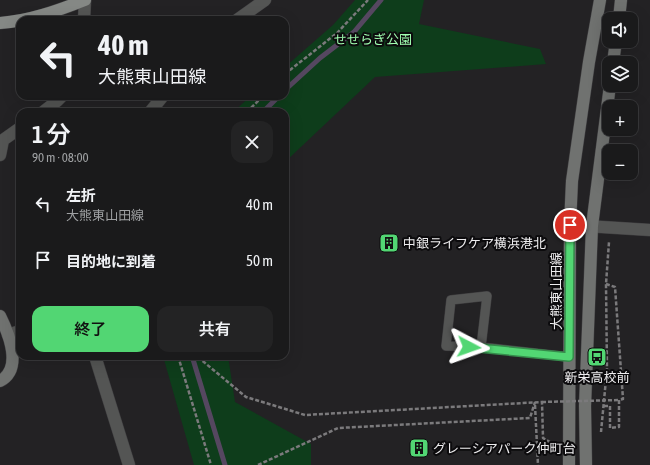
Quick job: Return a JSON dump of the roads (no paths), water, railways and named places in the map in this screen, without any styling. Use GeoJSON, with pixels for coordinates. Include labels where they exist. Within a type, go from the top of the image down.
{"type":"FeatureCollection","features":[{"type":"Feature","properties":{"kind":"main road"},"geometry":{"type":"LineString","coordinates":[[37,16],[85,0]]}},
{"type":"Feature","properties":{"kind":"main road"},"geometry":{"type":"LineString","coordinates":[[0,22],[16,21]]}},
{"type":"Feature","properties":{"kind":"street"},"geometry":{"type":"LineString","coordinates":[[84,16],[85,0]]}},
{"type":"Feature","properties":{"kind":"street"},"geometry":{"type":"LineString","coordinates":[[243,16],[265,0]]}},
{"type":"Feature","properties":{"kind":"street","name":"大熊東山田線"},"geometry":{"type":"LineString","coordinates":[[568,465],[570,225],[572,181],[588,62],[600,0]]}},
{"type":"Feature","properties":{"kind":"street"},"geometry":{"type":"LineString","coordinates":[[620,12],[621,0]]}},
{"type":"Feature","properties":{"kind":"street"},"geometry":{"type":"LineString","coordinates":[[586,465],[586,406],[592,226],[609,92]]}},
{"type":"Feature","properties":{"kind":"street"},"geometry":{"type":"LineString","coordinates":[[47,108],[58,100]]}},
{"type":"Feature","properties":{"kind":"street"},"geometry":{"type":"LineString","coordinates":[[153,108],[160,100]]}},
{"type":"Feature","properties":{"kind":"street"},"geometry":{"type":"LineString","coordinates":[[0,154],[3,140],[16,131]]}},
{"type":"Feature","properties":{"kind":"street"},"geometry":{"type":"LineString","coordinates":[[570,225],[650,230]]}},
{"type":"Feature","properties":{"kind":"street"},"geometry":{"type":"LineString","coordinates":[[0,316],[8,335],[12,354],[12,367],[5,379],[0,381]]}},
{"type":"Feature","properties":{"kind":"street"},"geometry":{"type":"LineString","coordinates":[[8,335],[16,332]]}},
{"type":"Feature","properties":{"kind":"street"},"geometry":{"type":"LineString","coordinates":[[96,360],[129,465]]}},
{"type":"Feature","properties":{"kind":"lane"},"geometry":{"type":"LineString","coordinates":[[481,347],[487,296],[451,300],[446,346],[481,347],[569,357]]}},
{"type":"Feature","properties":{"kind":"waterway"},"geometry":{"type":"LineString","coordinates":[[289,86],[320,58],[354,32],[381,0]]}},
{"type":"Feature","properties":{"kind":"waterway"},"geometry":{"type":"LineString","coordinates":[[267,108],[275,100]]}},
{"type":"Feature","properties":{"kind":"waterway"},"geometry":{"type":"LineString","coordinates":[[193,360],[225,465]]}},
{"type":"Feature","properties":{"kind":"place","name":"中銀ライフケア横浜港北"},"geometry":{"type":"Point","coordinates":[389,243]}},
{"type":"Feature","properties":{"kind":"place","name":"新栄高校前"},"geometry":{"type":"Point","coordinates":[597,357]}},
{"type":"Feature","properties":{"kind":"place","name":"グレーシアパーク仲町台"},"geometry":{"type":"Point","coordinates":[419,448]}},
{"type":"Feature","properties":{"kind":"park label","name":"せせらぎ公園"},"geometry":{"type":"Point","coordinates":[373,39]}}]}
